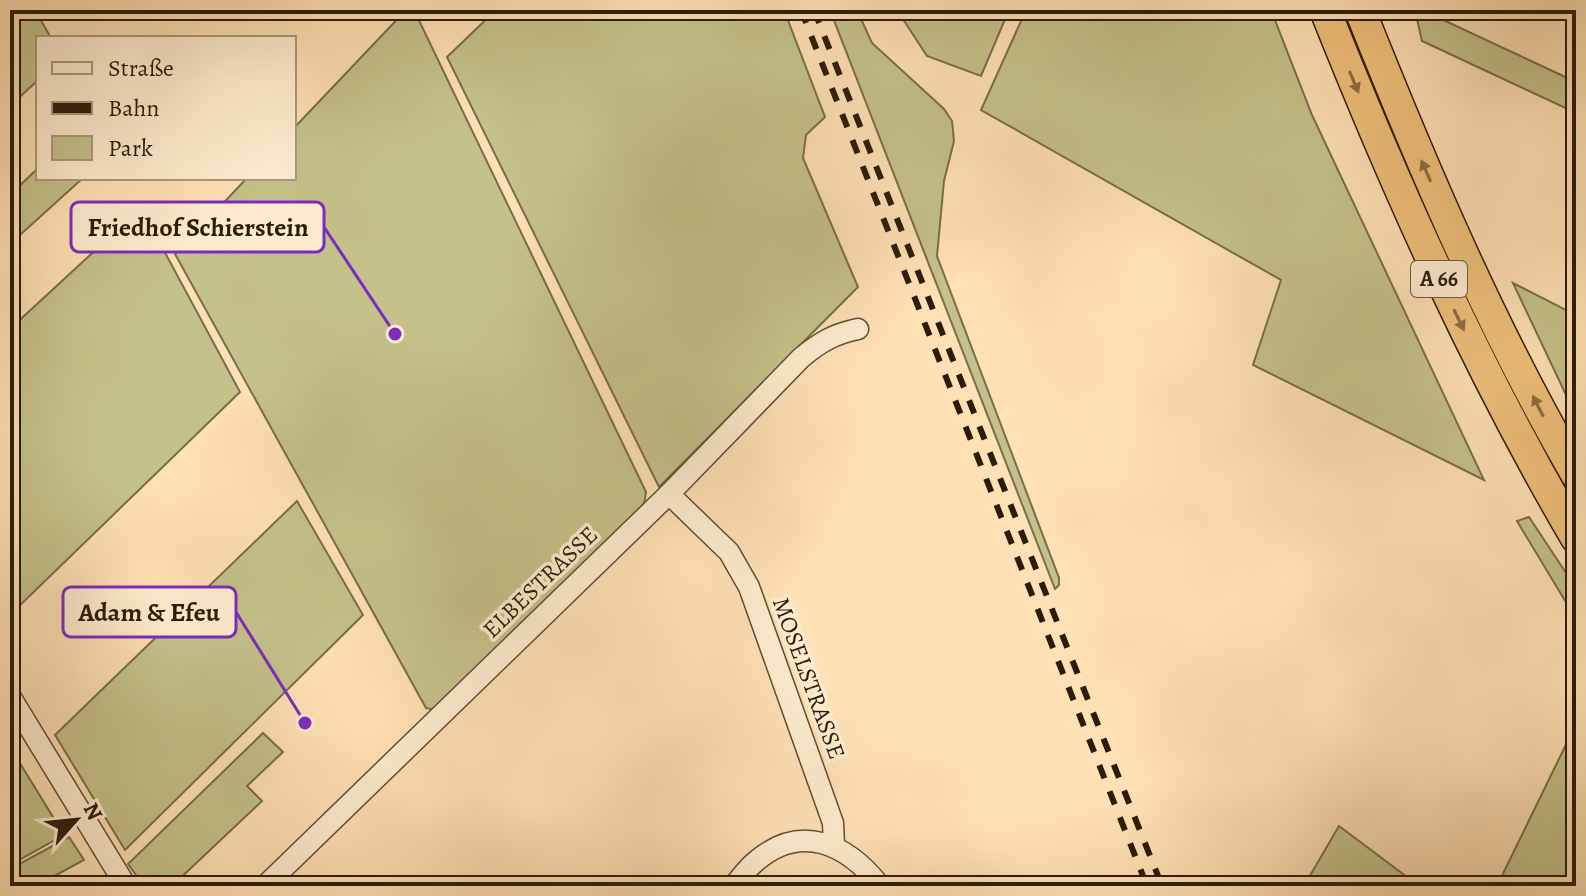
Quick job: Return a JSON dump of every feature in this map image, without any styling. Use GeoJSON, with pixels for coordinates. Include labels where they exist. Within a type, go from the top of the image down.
{"type":"FeatureCollection","features":[{"type":"Feature","properties":{"kind":"highway","name":"A 66"},"geometry":{"type":"LineString","coordinates":[[1325,10],[1435,271],[1479,360],[1576,538]]}},
{"type":"Feature","properties":{"kind":"highway","name":"A 66"},"geometry":{"type":"LineString","coordinates":[[1360,10],[1421,160],[1464,255],[1507,346],[1576,474]]}},
{"type":"Feature","properties":{"kind":"street","name":"ELBESTRASSE"},"geometry":{"type":"LineString","coordinates":[[265,886],[669,494],[820,342],[835,334],[858,329]]}},
{"type":"Feature","properties":{"kind":"street","name":"MOSELSTRASSE"},"geometry":{"type":"LineString","coordinates":[[669,494],[729,552],[749,587],[833,823],[834,846]]}},
{"type":"Feature","properties":{"kind":"street"},"geometry":{"type":"LineString","coordinates":[[10,696],[126,886]]}},
{"type":"Feature","properties":{"kind":"street"},"geometry":{"type":"LineString","coordinates":[[734,886],[754,862],[774,849],[814,840],[834,846],[864,867],[880,886]]}},
{"type":"Feature","properties":{"kind":"green space"},"geometry":{"type":"Polygon","coordinates":[[[10,10],[35,10],[50,36],[36,36],[36,82],[10,106],[10,10]]]}},
{"type":"Feature","properties":{"kind":"green space"},"geometry":{"type":"Polygon","coordinates":[[[406,10],[414,10],[646,492],[644,505],[436,710],[426,708],[175,254],[245,180],[296,180],[296,126],[406,10]]]}},
{"type":"Feature","properties":{"kind":"green space"},"geometry":{"type":"Polygon","coordinates":[[[496,10],[784,10],[825,117],[806,135],[803,158],[858,287],[659,487],[447,57],[496,10]]]}},
{"type":"Feature","properties":{"kind":"green space"},"geometry":{"type":"Polygon","coordinates":[[[830,10],[857,10],[872,43],[944,109],[952,121],[954,141],[944,181],[937,256],[1059,578],[1055,589],[830,10]]]}},
{"type":"Feature","properties":{"kind":"green space"},"geometry":{"type":"Polygon","coordinates":[[[897,10],[1009,10],[981,76],[927,56],[897,10]]]}},
{"type":"Feature","properties":{"kind":"green space"},"geometry":{"type":"Polygon","coordinates":[[[1026,10],[1271,10],[1312,115],[1484,480],[1253,365],[1281,280],[981,110],[1026,10]]]}},
{"type":"Feature","properties":{"kind":"green space"},"geometry":{"type":"Polygon","coordinates":[[[1415,10],[1422,10],[1576,82],[1576,113],[1422,41],[1415,10]]]}},
{"type":"Feature","properties":{"kind":"green space"},"geometry":{"type":"Polygon","coordinates":[[[36,170],[36,180],[81,180],[10,244],[10,195],[36,170]]]}},
{"type":"Feature","properties":{"kind":"green space"},"geometry":{"type":"Polygon","coordinates":[[[141,208],[240,392],[10,615],[10,329],[141,208]]]}},
{"type":"Feature","properties":{"kind":"green space"},"geometry":{"type":"Polygon","coordinates":[[[1513,283],[1576,315],[1576,416],[1513,283]]]}},
{"type":"Feature","properties":{"kind":"green space"},"geometry":{"type":"Polygon","coordinates":[[[297,501],[363,615],[125,850],[55,735],[297,501]]]}},
{"type":"Feature","properties":{"kind":"green space"},"geometry":{"type":"Polygon","coordinates":[[[1529,517],[1576,588],[1576,619],[1517,521],[1529,517]]]}},
{"type":"Feature","properties":{"kind":"green space"},"geometry":{"type":"Polygon","coordinates":[[[1576,724],[1576,886],[1497,886],[1576,724]]]}},
{"type":"Feature","properties":{"kind":"green space"},"geometry":{"type":"Polygon","coordinates":[[[263,733],[283,752],[247,786],[262,801],[172,886],[144,886],[128,864],[263,733]]]}},
{"type":"Feature","properties":{"kind":"green space"},"geometry":{"type":"Polygon","coordinates":[[[10,747],[64,835],[10,865],[10,747]]]}},
{"type":"Feature","properties":{"kind":"green space"},"geometry":{"type":"Polygon","coordinates":[[[1339,826],[1419,886],[1304,886],[1339,826]]]}},
{"type":"Feature","properties":{"kind":"green space"},"geometry":{"type":"Polygon","coordinates":[[[69,837],[84,860],[36,886],[10,886],[10,869],[69,837]]]}},
{"type":"Feature","properties":{"kind":"railway"},"geometry":{"type":"LineString","coordinates":[[801,10],[1147,886]]}},
{"type":"Feature","properties":{"kind":"railway"},"geometry":{"type":"LineString","coordinates":[[814,10],[1162,886]]}},
{"type":"Feature","properties":{"kind":"place","name":"Friedhof Schierstein"},"geometry":{"type":"Point","coordinates":[395,334]}},
{"type":"Feature","properties":{"kind":"place","name":"Adam & Efeu"},"geometry":{"type":"Point","coordinates":[305,723]}}]}
